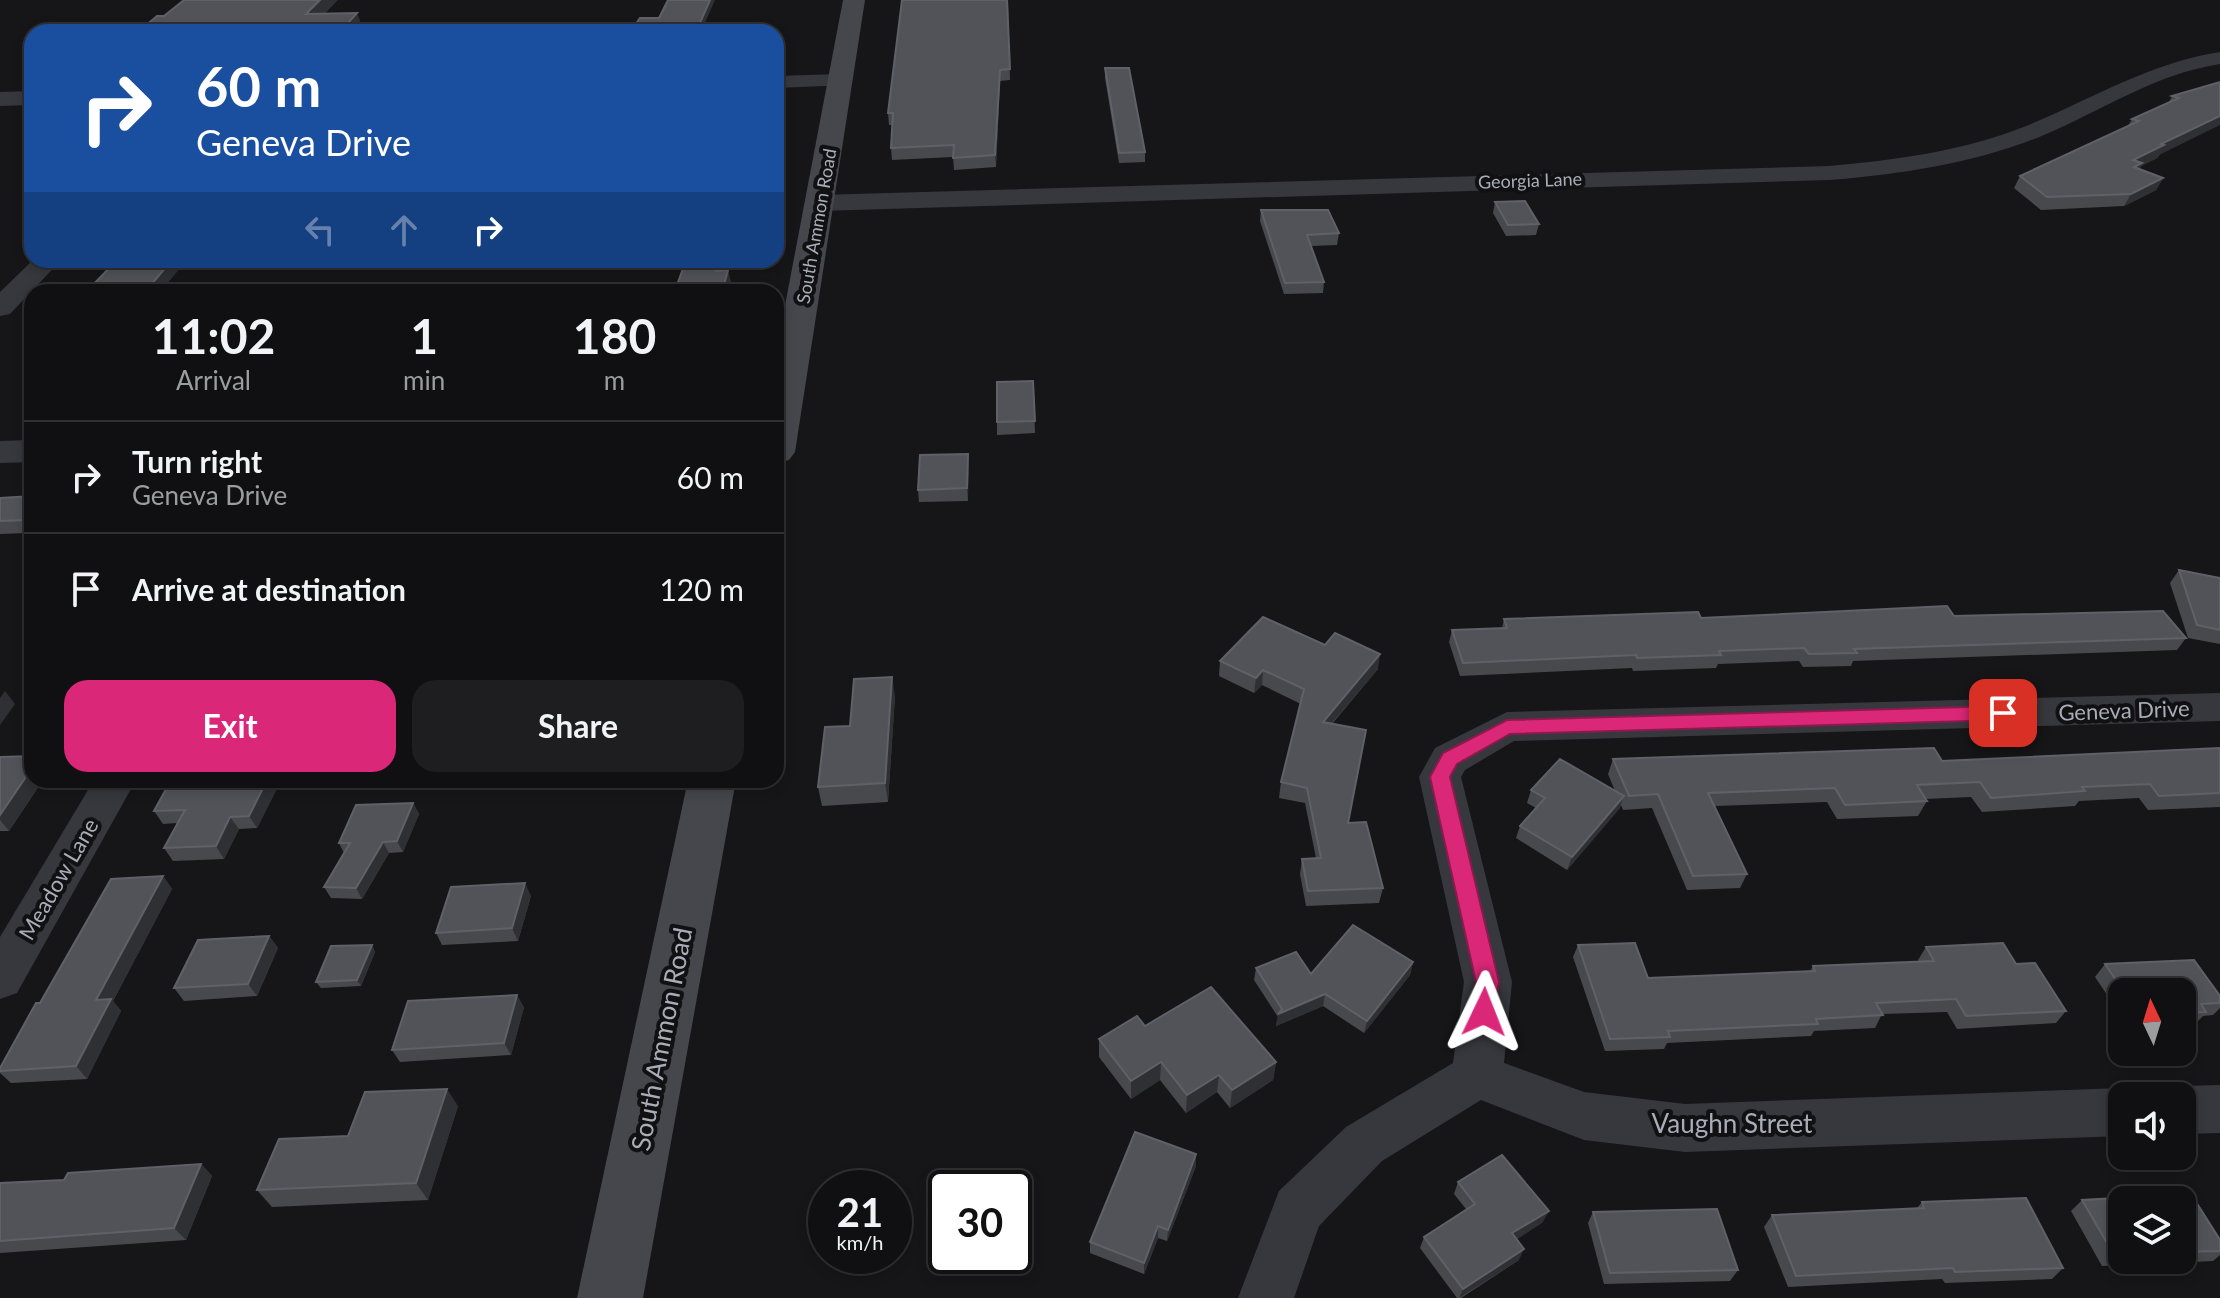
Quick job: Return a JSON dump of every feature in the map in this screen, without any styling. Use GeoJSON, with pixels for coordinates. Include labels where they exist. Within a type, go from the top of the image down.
{"type":"FeatureCollection","features":[{"type":"Feature","properties":{"kind":"main road","name":"South Ammon Road"},"geometry":{"type":"LineString","coordinates":[[784,400],[854,0]]}},
{"type":"Feature","properties":{"kind":"main road","name":"South Ammon Road"},"geometry":{"type":"LineString","coordinates":[[610,1298],[710,788]]}},
{"type":"Feature","properties":{"kind":"street","name":"Georgia Lane"},"geometry":{"type":"LineString","coordinates":[[820,203],[1829,173],[1911,167],[1996,145],[2172,67],[2220,58]]}},
{"type":"Feature","properties":{"kind":"street"},"geometry":{"type":"LineString","coordinates":[[784,82],[841,80]]}},
{"type":"Feature","properties":{"kind":"street"},"geometry":{"type":"LineString","coordinates":[[0,99],[24,98]]}},
{"type":"Feature","properties":{"kind":"street"},"geometry":{"type":"LineString","coordinates":[[0,308],[40,268]]}},
{"type":"Feature","properties":{"kind":"street"},"geometry":{"type":"LineString","coordinates":[[0,452],[24,451]]}},
{"type":"Feature","properties":{"kind":"street","name":"Geneva Drive"},"geometry":{"type":"LineString","coordinates":[[1477,1076],[1488,982],[1440,777],[1450,759],[1507,727],[2220,707]]}},
{"type":"Feature","properties":{"kind":"street","name":"Meadow Lane"},"geometry":{"type":"LineString","coordinates":[[0,979],[110,788]]}},
{"type":"Feature","properties":{"kind":"street"},"geometry":{"type":"LineString","coordinates":[[1266,1298],[1298,1210],[1364,1144],[1477,1076]]}},
{"type":"Feature","properties":{"kind":"street","name":"Vaughn Street"},"geometry":{"type":"LineString","coordinates":[[1477,1076],[1584,1116],[1685,1128],[2108,1113]]}},
{"type":"Feature","properties":{"kind":"street"},"geometry":{"type":"LineString","coordinates":[[2196,1110],[2220,1109]]}},
{"type":"Feature","properties":{"kind":"building"},"geometry":{"type":"Polygon","coordinates":[[[184,0],[320,0],[306,14],[357,13],[347,24],[148,24],[157,16],[164,16],[184,0]]]}},
{"type":"Feature","properties":{"kind":"building"},"geometry":{"type":"Polygon","coordinates":[[[668,0],[710,0],[700,24],[636,24],[640,18],[659,18],[668,0]]]}},
{"type":"Feature","properties":{"kind":"building"},"geometry":{"type":"Polygon","coordinates":[[[902,0],[1007,0],[1010,69],[1000,70],[995,155],[953,158],[954,145],[891,148],[893,113],[888,113],[902,0]]]}},
{"type":"Feature","properties":{"kind":"building"},"geometry":{"type":"Polygon","coordinates":[[[1105,68],[1129,68],[1145,152],[1119,153],[1105,68]]]}},
{"type":"Feature","properties":{"kind":"building"},"geometry":{"type":"Polygon","coordinates":[[[2220,82],[2220,116],[2133,160],[2142,163],[2134,167],[2163,178],[2131,194],[2047,197],[2020,176],[2139,121],[2132,119],[2179,98],[2172,96],[2220,82]]]}},
{"type":"Feature","properties":{"kind":"building"},"geometry":{"type":"Polygon","coordinates":[[[1525,201],[1539,224],[1508,225],[1495,202],[1525,201]]]}},
{"type":"Feature","properties":{"kind":"building"},"geometry":{"type":"Polygon","coordinates":[[[1261,210],[1328,210],[1339,233],[1307,235],[1324,282],[1285,283],[1261,210]]]}},
{"type":"Feature","properties":{"kind":"building"},"geometry":{"type":"Polygon","coordinates":[[[109,268],[165,268],[152,284],[94,284],[109,268]]]}},
{"type":"Feature","properties":{"kind":"building"},"geometry":{"type":"Polygon","coordinates":[[[683,268],[728,270],[724,284],[677,284],[683,268]]]}},
{"type":"Feature","properties":{"kind":"building"},"geometry":{"type":"Polygon","coordinates":[[[1033,381],[1035,421],[997,422],[997,382],[1033,381]]]}},
{"type":"Feature","properties":{"kind":"building"},"geometry":{"type":"Polygon","coordinates":[[[968,454],[967,488],[918,490],[920,455],[968,454]]]}},
{"type":"Feature","properties":{"kind":"building"},"geometry":{"type":"Polygon","coordinates":[[[24,496],[24,520],[0,521],[0,498],[24,496]]]}},
{"type":"Feature","properties":{"kind":"building"},"geometry":{"type":"Polygon","coordinates":[[[2179,570],[2220,578],[2220,630],[2197,625],[2179,570]]]}},
{"type":"Feature","properties":{"kind":"building"},"geometry":{"type":"Polygon","coordinates":[[[1947,606],[1954,616],[2163,611],[2186,638],[1854,649],[1857,653],[1809,654],[1804,648],[1719,651],[1721,655],[1637,658],[1636,655],[1463,663],[1452,630],[1507,628],[1504,619],[1698,612],[1701,618],[1947,606]]]}},
{"type":"Feature","properties":{"kind":"building"},"geometry":{"type":"Polygon","coordinates":[[[1263,617],[1325,645],[1335,633],[1380,654],[1323,722],[1366,730],[1348,823],[1366,822],[1383,888],[1308,891],[1302,859],[1321,858],[1307,788],[1281,782],[1304,689],[1263,670],[1256,678],[1220,661],[1263,617]]]}},
{"type":"Feature","properties":{"kind":"building"},"geometry":{"type":"Polygon","coordinates":[[[892,677],[885,783],[818,787],[825,727],[850,726],[854,679],[892,677]]]}},
{"type":"Feature","properties":{"kind":"building"},"geometry":{"type":"Polygon","coordinates":[[[1934,748],[1942,761],[2220,748],[2220,793],[2159,796],[2150,784],[2082,787],[2085,791],[1991,798],[1980,782],[1917,785],[1927,801],[1845,805],[1835,788],[1708,793],[1747,874],[1693,876],[1658,794],[1629,796],[1613,759],[1934,748]]]}},
{"type":"Feature","properties":{"kind":"building"},"geometry":{"type":"Polygon","coordinates":[[[24,756],[24,780],[0,815],[0,757],[24,756]]]}},
{"type":"Feature","properties":{"kind":"building"},"geometry":{"type":"Polygon","coordinates":[[[1560,759],[1624,796],[1572,857],[1520,826],[1545,798],[1531,790],[1560,759]]]}},
{"type":"Feature","properties":{"kind":"building"},"geometry":{"type":"Polygon","coordinates":[[[167,788],[263,788],[249,816],[230,817],[216,846],[164,848],[185,810],[154,811],[167,788]]]}},
{"type":"Feature","properties":{"kind":"building"},"geometry":{"type":"Polygon","coordinates":[[[413,803],[397,841],[383,842],[356,888],[324,887],[350,843],[339,843],[356,805],[413,803]]]}},
{"type":"Feature","properties":{"kind":"building"},"geometry":{"type":"Polygon","coordinates":[[[163,876],[96,1000],[111,999],[76,1066],[0,1071],[36,1003],[40,1003],[111,879],[163,876]]]}},
{"type":"Feature","properties":{"kind":"building"},"geometry":{"type":"Polygon","coordinates":[[[525,883],[512,928],[436,933],[451,887],[525,883]]]}},
{"type":"Feature","properties":{"kind":"building"},"geometry":{"type":"Polygon","coordinates":[[[1353,925],[1413,962],[1367,1021],[1325,994],[1278,1014],[1282,1009],[1256,968],[1296,952],[1311,974],[1353,925]]]}},
{"type":"Feature","properties":{"kind":"building"},"geometry":{"type":"Polygon","coordinates":[[[269,936],[248,984],[174,988],[198,940],[269,936]]]}},
{"type":"Feature","properties":{"kind":"building"},"geometry":{"type":"Polygon","coordinates":[[[1635,943],[1648,978],[1815,971],[1813,966],[1934,961],[1926,947],[2003,943],[2016,964],[2035,963],[2066,1011],[1966,1016],[1956,999],[1876,1003],[1883,1015],[1816,1019],[1818,1024],[1668,1031],[1670,1037],[1610,1039],[1578,945],[1635,943]]]}},
{"type":"Feature","properties":{"kind":"building"},"geometry":{"type":"Polygon","coordinates":[[[372,945],[357,980],[316,982],[331,946],[372,945]]]}},
{"type":"Feature","properties":{"kind":"building"},"geometry":{"type":"Polygon","coordinates":[[[2194,960],[2220,996],[2220,1003],[2201,1004],[2206,1012],[2196,1012],[2196,978],[2114,978],[2105,964],[2194,960]]]}},
{"type":"Feature","properties":{"kind":"building"},"geometry":{"type":"Polygon","coordinates":[[[1211,987],[1276,1062],[1232,1090],[1219,1075],[1187,1095],[1161,1062],[1131,1081],[1099,1039],[1137,1016],[1145,1026],[1211,987]]]}},
{"type":"Feature","properties":{"kind":"building"},"geometry":{"type":"Polygon","coordinates":[[[517,995],[504,1043],[392,1050],[408,1001],[517,995]]]}},
{"type":"Feature","properties":{"kind":"building"},"geometry":{"type":"Polygon","coordinates":[[[447,1089],[416,1183],[257,1190],[279,1139],[348,1136],[365,1092],[447,1089]]]}},
{"type":"Feature","properties":{"kind":"building"},"geometry":{"type":"Polygon","coordinates":[[[1135,1132],[1196,1154],[1168,1230],[1158,1226],[1144,1263],[1090,1242],[1135,1132]]]}},
{"type":"Feature","properties":{"kind":"building"},"geometry":{"type":"Polygon","coordinates":[[[1502,1155],[1549,1211],[1512,1233],[1524,1249],[1463,1289],[1424,1237],[1475,1204],[1458,1182],[1502,1155]]]}},
{"type":"Feature","properties":{"kind":"building"},"geometry":{"type":"Polygon","coordinates":[[[201,1164],[174,1228],[0,1241],[0,1183],[64,1180],[68,1173],[201,1164]]]}},
{"type":"Feature","properties":{"kind":"building"},"geometry":{"type":"Polygon","coordinates":[[[2026,1198],[2063,1268],[1955,1272],[1953,1268],[1796,1276],[1772,1215],[1924,1208],[1922,1202],[2026,1198]]]}},
{"type":"Feature","properties":{"kind":"building"},"geometry":{"type":"Polygon","coordinates":[[[2108,1199],[2108,1245],[2082,1200],[2108,1199]]]}},
{"type":"Feature","properties":{"kind":"building"},"geometry":{"type":"Polygon","coordinates":[[[2196,1202],[2220,1240],[2220,1251],[2196,1252],[2196,1202]]]}},
{"type":"Feature","properties":{"kind":"building"},"geometry":{"type":"Polygon","coordinates":[[[1717,1209],[1738,1270],[1610,1273],[1593,1212],[1717,1209]]]}},
{"type":"Feature","properties":{"kind":"route"},"geometry":{"type":"LineString","coordinates":[[1484,1012],[1488,982],[1440,777],[1450,759],[1507,727],[2003,713]]}}]}
